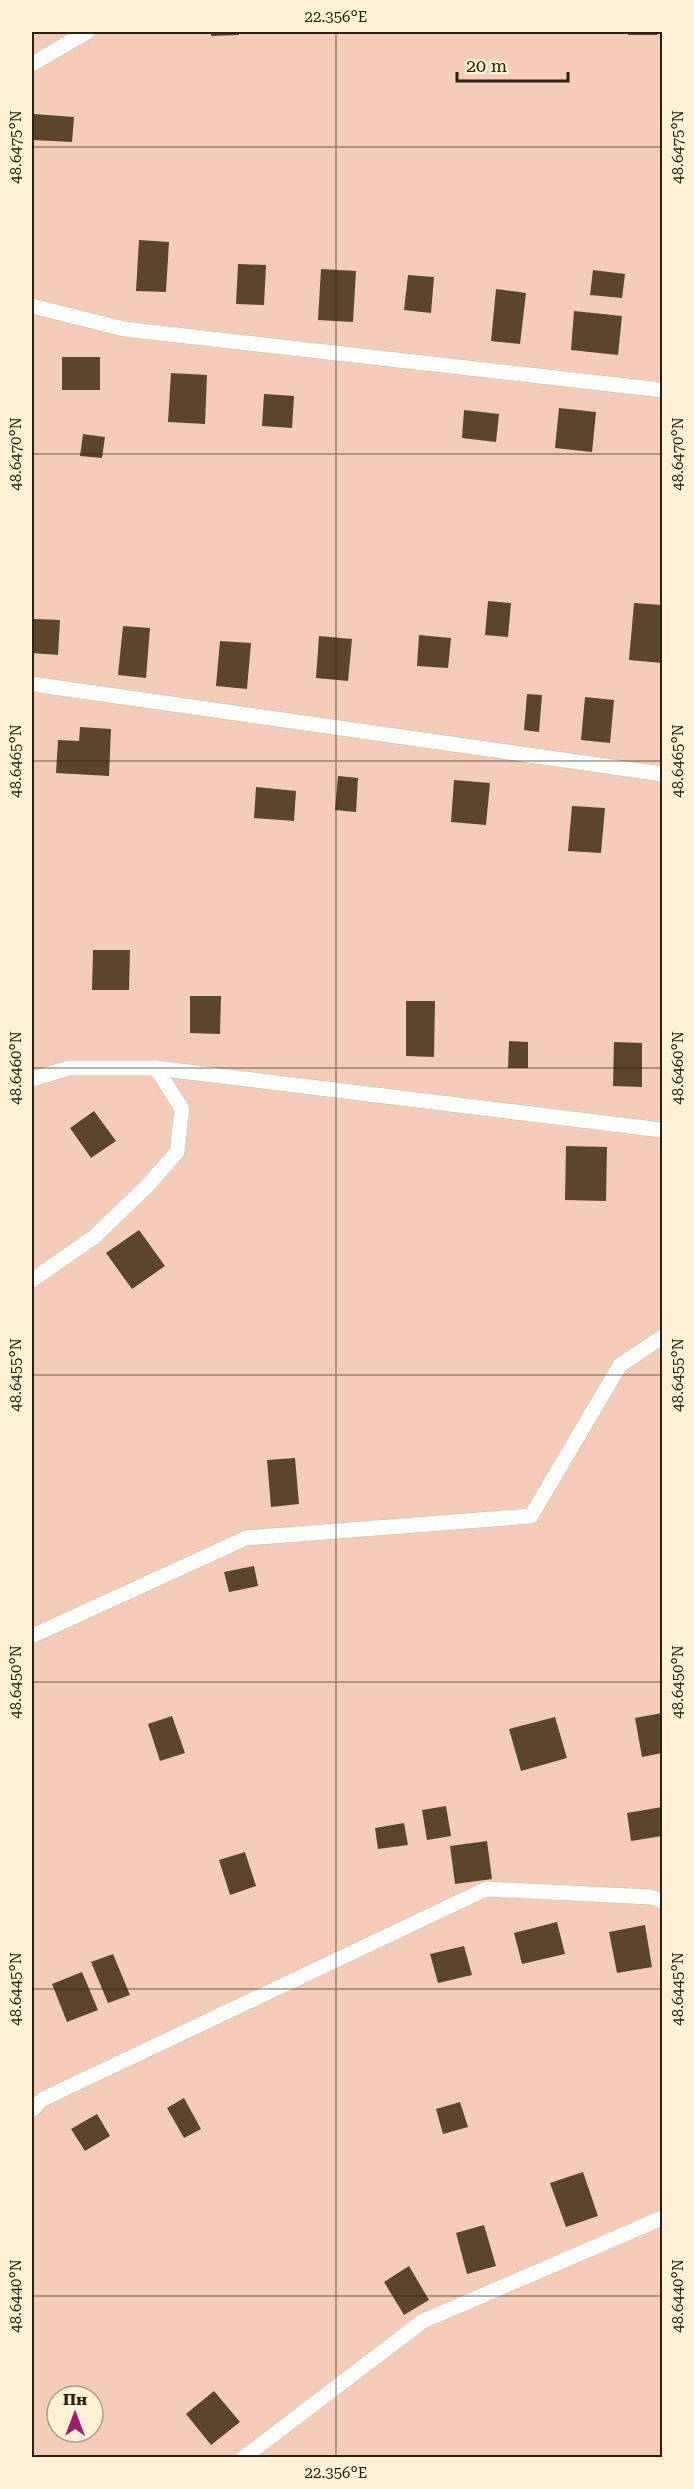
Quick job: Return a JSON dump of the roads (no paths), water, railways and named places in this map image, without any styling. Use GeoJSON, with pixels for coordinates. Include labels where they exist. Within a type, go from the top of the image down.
{"type":"FeatureCollection","features":[{"type":"Feature","properties":{"kind":"lane"},"geometry":{"type":"LineString","coordinates":[[32,64],[87,32]]}},
{"type":"Feature","properties":{"kind":"lane"},"geometry":{"type":"LineString","coordinates":[[32,306],[124,329],[663,390]]}},
{"type":"Feature","properties":{"kind":"lane"},"geometry":{"type":"LineString","coordinates":[[32,684],[663,774]]}},
{"type":"Feature","properties":{"kind":"lane"},"geometry":{"type":"LineString","coordinates":[[32,1079],[69,1068],[156,1068],[663,1130]]}},
{"type":"Feature","properties":{"kind":"lane"},"geometry":{"type":"LineString","coordinates":[[32,1280],[94,1237],[148,1185],[177,1152],[182,1109],[156,1068]]}},
{"type":"Feature","properties":{"kind":"lane"},"geometry":{"type":"LineString","coordinates":[[32,1636],[246,1539],[531,1516],[620,1365],[663,1337]]}},
{"type":"Feature","properties":{"kind":"lane"},"geometry":{"type":"LineString","coordinates":[[32,2110],[44,2098],[486,1888],[651,1897],[663,1901]]}},
{"type":"Feature","properties":{"kind":"lane"},"geometry":{"type":"LineString","coordinates":[[243,2457],[423,2321],[663,2218]]}}]}
